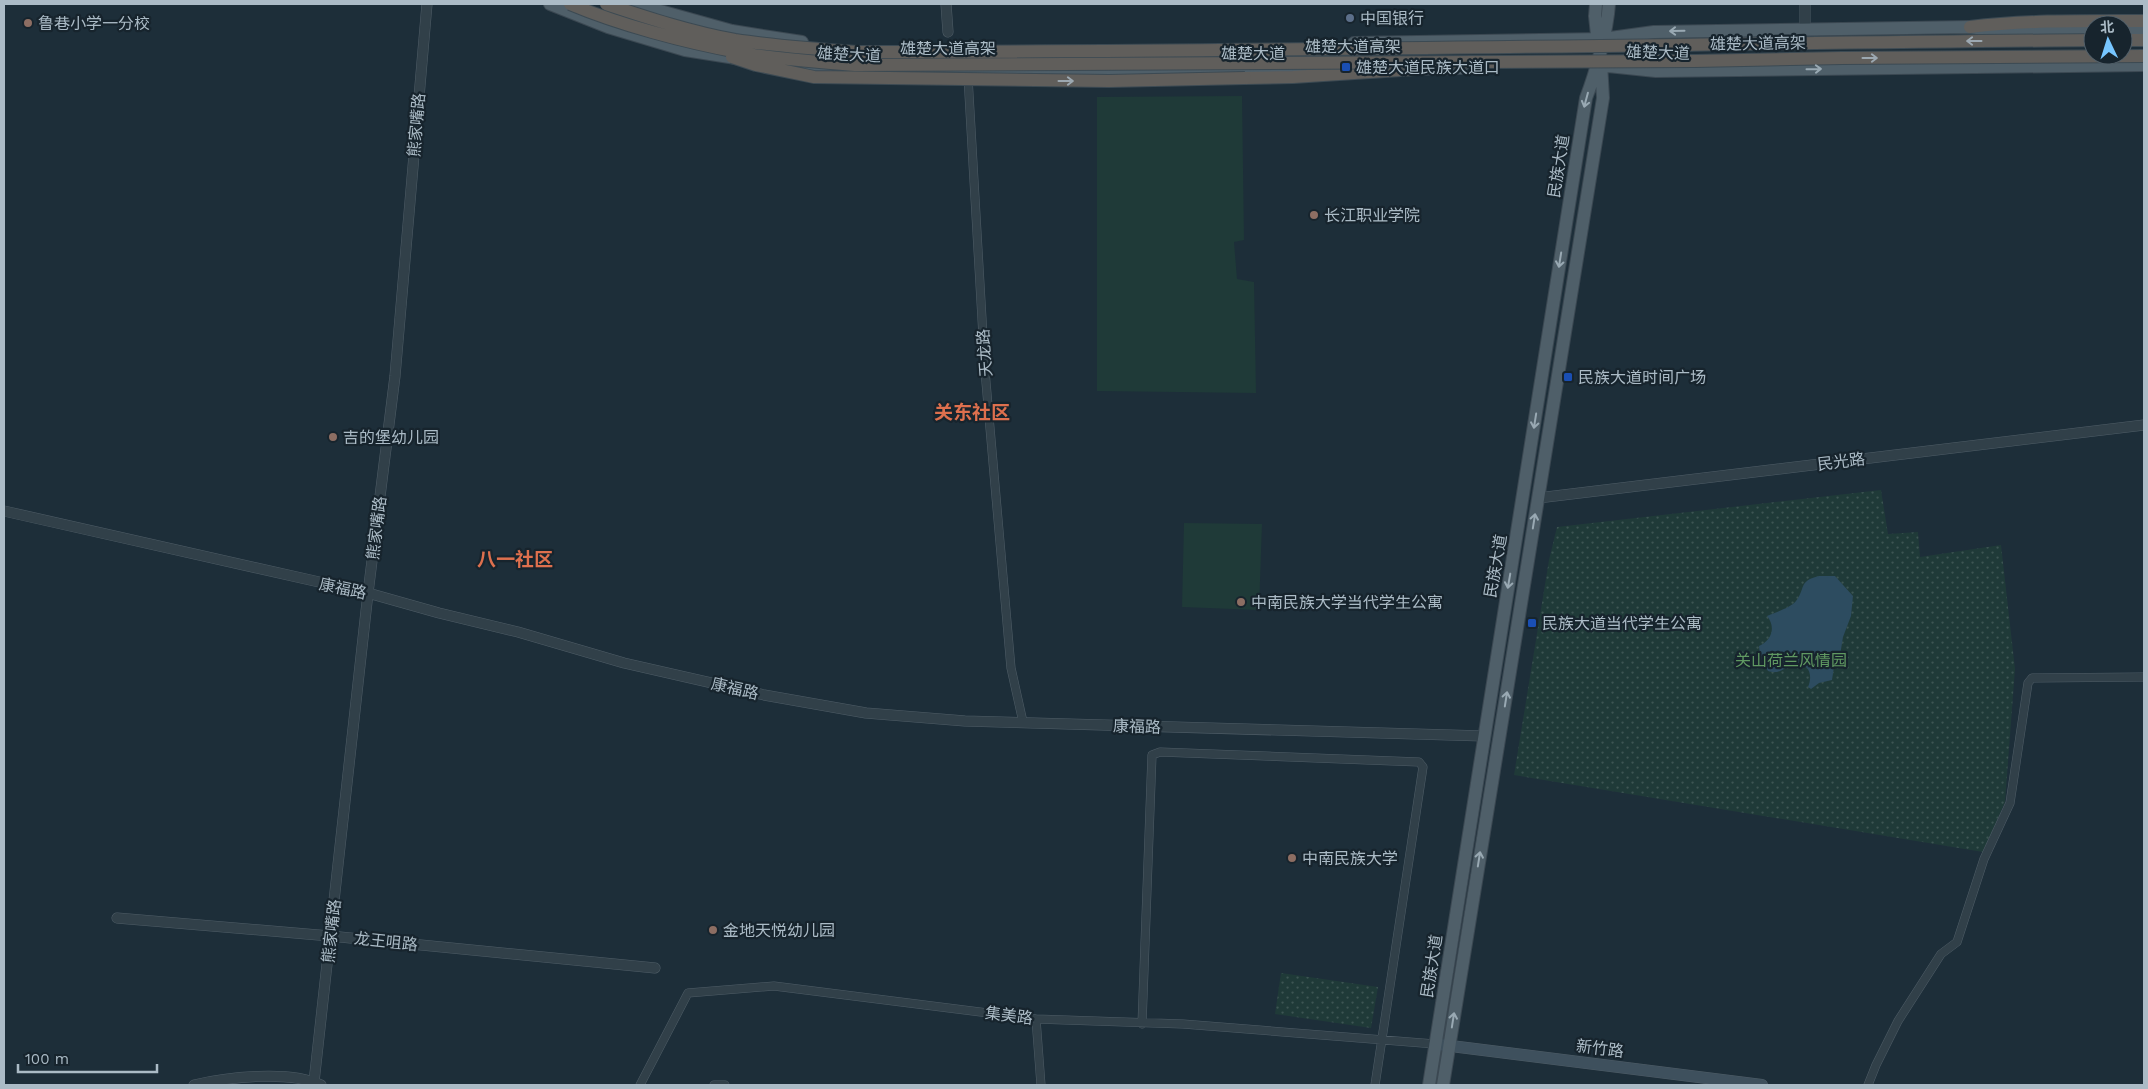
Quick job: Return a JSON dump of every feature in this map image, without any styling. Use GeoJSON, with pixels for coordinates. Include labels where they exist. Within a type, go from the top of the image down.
{"type":"FeatureCollection","features":[{"type":"Feature","properties":{"kind":"highway","name":"雄楚大道高架"},"geometry":{"type":"LineString","coordinates":[[570,4],[673,38],[739,53],[855,65],[1695,61],[2144,56]]}},
{"type":"Feature","properties":{"kind":"highway","name":"雄楚大道高架"},"geometry":{"type":"LineString","coordinates":[[606,4],[661,22],[734,39],[792,47],[857,52],[1480,49],[1695,44],[2083,40]]}},
{"type":"Feature","properties":{"kind":"highway"},"geometry":{"type":"LineString","coordinates":[[1970,27],[2054,21],[2144,20]]}},
{"type":"Feature","properties":{"kind":"highway"},"geometry":{"type":"LineString","coordinates":[[673,38],[756,66],[814,77],[1100,81],[1293,77],[1416,69]]}},
{"type":"Feature","properties":{"kind":"main road","name":"雄楚大道"},"geometry":{"type":"LineString","coordinates":[[550,4],[608,27],[685,50],[789,67],[850,72],[1416,69],[1599,61],[1656,70],[2144,65]]}},
{"type":"Feature","properties":{"kind":"main road","name":"雄楚大道"},"geometry":{"type":"LineString","coordinates":[[635,4],[732,31],[800,42],[853,46],[1240,45],[1600,39],[1654,32],[1970,27],[2005,32],[2083,31]]}},
{"type":"Feature","properties":{"kind":"main road","name":"民族大道"},"geometry":{"type":"LineString","coordinates":[[1443,1085],[1603,98],[1599,61],[1600,39],[1595,16],[1596,4]]}},
{"type":"Feature","properties":{"kind":"main road","name":"民族大道"},"geometry":{"type":"LineString","coordinates":[[1600,39],[1608,17],[1608,4]]}},
{"type":"Feature","properties":{"kind":"main road","name":"民族大道"},"geometry":{"type":"LineString","coordinates":[[1428,1085],[1586,98],[1594,80],[1599,61]]}},
{"type":"Feature","properties":{"kind":"main road","name":"新竹路"},"geometry":{"type":"LineString","coordinates":[[1435,1044],[1762,1085]]}},
{"type":"Feature","properties":{"kind":"street","name":"熊家嘴路"},"geometry":{"type":"LineString","coordinates":[[317,1083],[330,936],[368,593],[395,376],[428,4]]}},
{"type":"Feature","properties":{"kind":"street"},"geometry":{"type":"LineString","coordinates":[[946,4],[948,32]]}},
{"type":"Feature","properties":{"kind":"street"},"geometry":{"type":"LineString","coordinates":[[1805,4],[1805,30]]}},
{"type":"Feature","properties":{"kind":"street","name":"天龙路"},"geometry":{"type":"LineString","coordinates":[[968,72],[985,371],[1011,668],[1023,722]]}},
{"type":"Feature","properties":{"kind":"street","name":"民光路"},"geometry":{"type":"LineString","coordinates":[[1538,498],[2144,425]]}},
{"type":"Feature","properties":{"kind":"street","name":"康福路"},"geometry":{"type":"LineString","coordinates":[[4,511],[368,593],[518,632],[624,664],[764,695],[866,713],[965,721],[1484,736]]}},
{"type":"Feature","properties":{"kind":"street"},"geometry":{"type":"LineString","coordinates":[[1868,1085],[1898,1021],[1941,954],[1957,942],[1984,859],[2010,803],[2028,683],[2032,678],[2144,678]]}},
{"type":"Feature","properties":{"kind":"street"},"geometry":{"type":"LineString","coordinates":[[1142,1024],[1152,755],[1160,752],[1418,762],[1423,767],[1375,1085]]}},
{"type":"Feature","properties":{"kind":"street","name":"龙王咀路"},"geometry":{"type":"LineString","coordinates":[[117,918],[330,936],[656,968]]}},
{"type":"Feature","properties":{"kind":"street","name":"集美路"},"geometry":{"type":"LineString","coordinates":[[640,1085],[688,993],[774,986],[1036,1019],[1183,1024],[1435,1044]]}},
{"type":"Feature","properties":{"kind":"street"},"geometry":{"type":"LineString","coordinates":[[1036,1019],[1041,1085]]}},
{"type":"Feature","properties":{"kind":"street"},"geometry":{"type":"LineString","coordinates":[[194,1085],[225,1080],[277,1076],[317,1083]]}},
{"type":"Feature","properties":{"kind":"street"},"geometry":{"type":"LineString","coordinates":[[714,1085],[725,1085]]}},
{"type":"Feature","properties":{"kind":"green space"},"geometry":{"type":"Polygon","coordinates":[[[1242,96],[1244,240],[1234,242],[1237,279],[1254,282],[1256,393],[1097,391],[1097,97],[1242,96]]]}},
{"type":"Feature","properties":{"kind":"green space","name":"关山荷兰风情园"},"geometry":{"type":"Polygon","coordinates":[[[1881,490],[1888,534],[1918,532],[1920,557],[2001,545],[2015,669],[2005,802],[1983,852],[1514,775],[1549,560],[1557,527],[1881,490]]]}},
{"type":"Feature","properties":{"kind":"green space"},"geometry":{"type":"Polygon","coordinates":[[[1184,523],[1262,524],[1259,610],[1182,607],[1184,523]]]}},
{"type":"Feature","properties":{"kind":"green space"},"geometry":{"type":"Polygon","coordinates":[[[1281,973],[1378,987],[1371,1028],[1275,1014],[1281,973]]]}},
{"type":"Feature","properties":{"kind":"water"},"geometry":{"type":"Polygon","coordinates":[[[1819,576],[1835,576],[1853,596],[1851,616],[1843,637],[1839,662],[1834,667],[1832,680],[1819,683],[1811,689],[1808,687],[1810,677],[1805,666],[1797,664],[1778,672],[1768,671],[1760,657],[1759,646],[1770,637],[1772,629],[1767,616],[1787,608],[1796,601],[1808,580],[1819,576]]]}},
{"type":"Feature","properties":{"kind":"place","name":"中国银行"},"geometry":{"type":"Point","coordinates":[1350,18]}},
{"type":"Feature","properties":{"kind":"place","name":"鲁巷小学一分校"},"geometry":{"type":"Point","coordinates":[28,23]}},
{"type":"Feature","properties":{"kind":"place","name":"雄楚大道民族大道口"},"geometry":{"type":"Point","coordinates":[1346,67]}},
{"type":"Feature","properties":{"kind":"place","name":"长江职业学院"},"geometry":{"type":"Point","coordinates":[1314,215]}},
{"type":"Feature","properties":{"kind":"place","name":"民族大道时间广场"},"geometry":{"type":"Point","coordinates":[1568,377]}},
{"type":"Feature","properties":{"kind":"place","name":"吉的堡幼儿园"},"geometry":{"type":"Point","coordinates":[333,437]}},
{"type":"Feature","properties":{"kind":"place","name":"中南民族大学当代学生公寓"},"geometry":{"type":"Point","coordinates":[1241,602]}},
{"type":"Feature","properties":{"kind":"place","name":"民族大道当代学生公寓"},"geometry":{"type":"Point","coordinates":[1532,623]}},
{"type":"Feature","properties":{"kind":"place","name":"中南民族大学"},"geometry":{"type":"Point","coordinates":[1292,858]}},
{"type":"Feature","properties":{"kind":"place","name":"金地天悦幼儿园"},"geometry":{"type":"Point","coordinates":[713,930]}},
{"type":"Feature","properties":{"kind":"district","name":"关东社区"},"geometry":{"type":"Point","coordinates":[972,412]}},
{"type":"Feature","properties":{"kind":"district","name":"八一社区"},"geometry":{"type":"Point","coordinates":[515,559]}}]}
